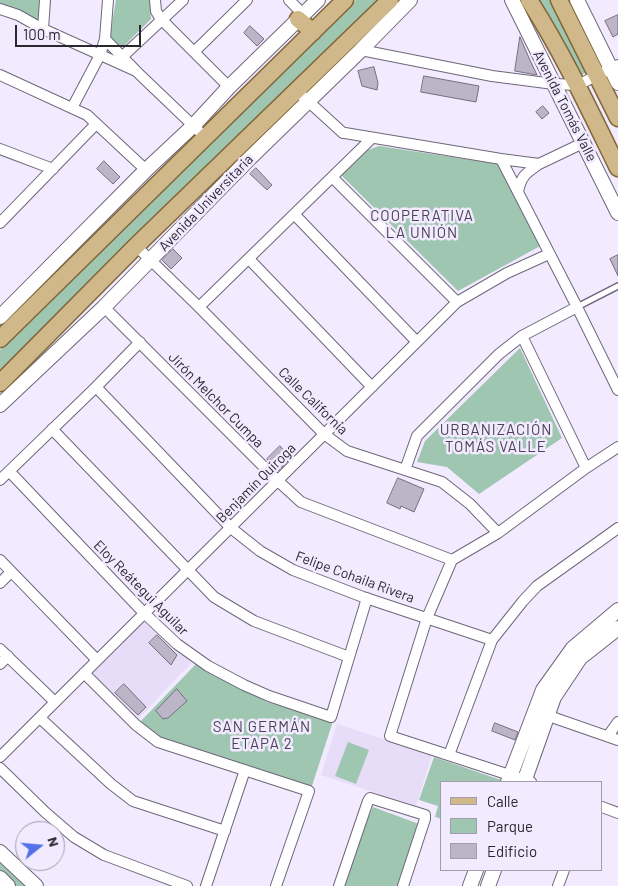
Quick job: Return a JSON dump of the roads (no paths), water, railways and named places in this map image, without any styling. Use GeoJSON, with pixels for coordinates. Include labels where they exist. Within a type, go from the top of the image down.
{"type":"FeatureCollection","features":[{"type":"Feature","properties":{"kind":"main road"},"geometry":{"type":"LineString","coordinates":[[0,317],[146,170],[194,126],[229,87],[318,0]]}},
{"type":"Feature","properties":{"kind":"main road"},"geometry":{"type":"LineString","coordinates":[[0,339],[345,0]]}},
{"type":"Feature","properties":{"kind":"main road","name":"Avenida Universitaria"},"geometry":{"type":"LineString","coordinates":[[0,405],[104,307],[250,158],[390,0]]}},
{"type":"Feature","properties":{"kind":"main road","name":"Avenida Universitaria"},"geometry":{"type":"LineString","coordinates":[[0,383],[6,373],[136,246],[303,96],[361,50],[410,0]]}},
{"type":"Feature","properties":{"kind":"main road","name":"Avenida Tomás Valle"},"geometry":{"type":"LineString","coordinates":[[512,0],[618,213]]}},
{"type":"Feature","properties":{"kind":"main road","name":"Avenida Tomás Valle"},"geometry":{"type":"LineString","coordinates":[[528,0],[546,26],[618,168]]}},
{"type":"Feature","properties":{"kind":"main road"},"geometry":{"type":"LineString","coordinates":[[559,0],[618,83]]}},
{"type":"Feature","properties":{"kind":"main road"},"geometry":{"type":"LineString","coordinates":[[577,0],[609,70],[618,118]]}},
{"type":"Feature","properties":{"kind":"main road"},"geometry":{"type":"LineString","coordinates":[[301,17],[313,32]]}},
{"type":"Feature","properties":{"kind":"main road"},"geometry":{"type":"LineString","coordinates":[[509,779],[543,690],[572,648],[618,610]]}},
{"type":"Feature","properties":{"kind":"main road"},"geometry":{"type":"LineString","coordinates":[[526,781],[546,715],[554,697],[580,658],[618,628]]}},
{"type":"Feature","properties":{"kind":"main road"},"geometry":{"type":"LineString","coordinates":[[0,852],[36,886]]}},
{"type":"Feature","properties":{"kind":"main road"},"geometry":{"type":"LineString","coordinates":[[470,886],[476,871]]}},
{"type":"Feature","properties":{"kind":"main road"},"geometry":{"type":"LineString","coordinates":[[488,886],[494,871]]}},
{"type":"Feature","properties":{"kind":"main road"},"geometry":{"type":"LineString","coordinates":[[0,878],[8,886]]}},
{"type":"Feature","properties":{"kind":"street"},"geometry":{"type":"LineString","coordinates":[[43,29],[45,0]]}},
{"type":"Feature","properties":{"kind":"street"},"geometry":{"type":"LineString","coordinates":[[72,108],[100,55],[105,39],[108,0]]}},
{"type":"Feature","properties":{"kind":"street"},"geometry":{"type":"LineString","coordinates":[[155,0],[156,11],[163,20],[229,87]]}},
{"type":"Feature","properties":{"kind":"street"},"geometry":{"type":"LineString","coordinates":[[122,57],[183,0]]}},
{"type":"Feature","properties":{"kind":"street"},"geometry":{"type":"LineString","coordinates":[[194,52],[247,0]]}},
{"type":"Feature","properties":{"kind":"street"},"geometry":{"type":"LineString","coordinates":[[290,0],[301,17]]}},
{"type":"Feature","properties":{"kind":"street"},"geometry":{"type":"LineString","coordinates":[[0,9],[18,15],[43,29],[136,71]]}},
{"type":"Feature","properties":{"kind":"street"},"geometry":{"type":"LineString","coordinates":[[105,39],[206,137]]}},
{"type":"Feature","properties":{"kind":"street"},"geometry":{"type":"LineString","coordinates":[[361,50],[492,76],[578,86],[609,70]]}},
{"type":"Feature","properties":{"kind":"street"},"geometry":{"type":"LineString","coordinates":[[0,75],[87,115],[146,170]]}},
{"type":"Feature","properties":{"kind":"street"},"geometry":{"type":"LineString","coordinates":[[303,96],[342,133],[539,164]]}},
{"type":"Feature","properties":{"kind":"street"},"geometry":{"type":"LineString","coordinates":[[0,223],[96,124]]}},
{"type":"Feature","properties":{"kind":"street"},"geometry":{"type":"LineString","coordinates":[[346,133],[360,149]]}},
{"type":"Feature","properties":{"kind":"street"},"geometry":{"type":"LineString","coordinates":[[199,307],[372,138]]}},
{"type":"Feature","properties":{"kind":"street"},"geometry":{"type":"LineString","coordinates":[[518,192],[520,183],[526,174],[539,164],[583,143]]}},
{"type":"Feature","properties":{"kind":"street"},"geometry":{"type":"LineString","coordinates":[[0,149],[53,169]]}},
{"type":"Feature","properties":{"kind":"street"},"geometry":{"type":"LineString","coordinates":[[501,159],[618,390]]}},
{"type":"Feature","properties":{"kind":"street"},"geometry":{"type":"LineString","coordinates":[[332,177],[457,302]]}},
{"type":"Feature","properties":{"kind":"street"},"geometry":{"type":"LineString","coordinates":[[294,214],[417,342]]}},
{"type":"Feature","properties":{"kind":"street","name":"Calle California"},"geometry":{"type":"LineString","coordinates":[[136,246],[324,434],[347,451],[442,482],[470,504],[498,533]]}},
{"type":"Feature","properties":{"kind":"street","name":"Benjamín Quiroga"},"geometry":{"type":"LineString","coordinates":[[0,757],[457,302],[506,273],[549,254]]}},
{"type":"Feature","properties":{"kind":"street"},"geometry":{"type":"LineString","coordinates":[[249,259],[372,387]]}},
{"type":"Feature","properties":{"kind":"street","name":"Jirón Melchor Cumpa"},"geometry":{"type":"LineString","coordinates":[[104,307],[301,502],[452,560]]}},
{"type":"Feature","properties":{"kind":"street"},"geometry":{"type":"LineString","coordinates":[[405,470],[417,436],[498,354],[522,336],[577,307]]}},
{"type":"Feature","properties":{"kind":"street"},"geometry":{"type":"LineString","coordinates":[[522,336],[586,468]]}},
{"type":"Feature","properties":{"kind":"street"},"geometry":{"type":"LineString","coordinates":[[0,480],[140,342]]}},
{"type":"Feature","properties":{"kind":"street","name":"Felipe Cohaila Rivera"},"geometry":{"type":"LineString","coordinates":[[96,386],[231,528],[260,551],[293,570],[367,598],[492,640]]}},
{"type":"Feature","properties":{"kind":"street"},"geometry":{"type":"LineString","coordinates":[[52,429],[214,598],[254,621],[349,657],[367,598]]}},
{"type":"Feature","properties":{"kind":"street"},"geometry":{"type":"LineString","coordinates":[[509,779],[449,755],[390,736],[428,618],[452,560],[498,533],[618,446]]}},
{"type":"Feature","properties":{"kind":"street","name":"Eloy Reátegui Aguilar"},"geometry":{"type":"LineString","coordinates":[[9,471],[144,613],[177,644],[208,666],[269,696],[330,717],[349,657]]}},
{"type":"Feature","properties":{"kind":"street"},"geometry":{"type":"LineString","coordinates":[[449,755],[492,640],[523,600],[538,586],[618,528]]}},
{"type":"Feature","properties":{"kind":"street"},"geometry":{"type":"LineString","coordinates":[[0,560],[97,660]]}},
{"type":"Feature","properties":{"kind":"street"},"geometry":{"type":"LineString","coordinates":[[0,582],[11,572]]}},
{"type":"Feature","properties":{"kind":"street"},"geometry":{"type":"LineString","coordinates":[[2,656],[55,702]]}},
{"type":"Feature","properties":{"kind":"street"},"geometry":{"type":"LineString","coordinates":[[84,673],[136,725],[158,742],[309,792],[276,886]]}},
{"type":"Feature","properties":{"kind":"street"},"geometry":{"type":"LineString","coordinates":[[546,715],[613,738],[618,722]]}},
{"type":"Feature","properties":{"kind":"street"},"geometry":{"type":"LineString","coordinates":[[40,718],[111,784],[133,801],[225,831]]}},
{"type":"Feature","properties":{"kind":"street"},"geometry":{"type":"LineString","coordinates":[[0,768],[74,837],[104,856],[187,886]]}},
{"type":"Feature","properties":{"kind":"street"},"geometry":{"type":"LineString","coordinates":[[206,886],[245,770]]}},
{"type":"Feature","properties":{"kind":"street"},"geometry":{"type":"LineString","coordinates":[[339,886],[370,798],[425,815],[403,886]]}},
{"type":"Feature","properties":{"kind":"street"},"geometry":{"type":"LineString","coordinates":[[603,807],[618,813]]}},
{"type":"Feature","properties":{"kind":"street"},"geometry":{"type":"LineString","coordinates":[[558,886],[564,871]]}},
{"type":"Feature","properties":{"kind":"lane"},"geometry":{"type":"LineString","coordinates":[[577,307],[618,286]]}},
{"type":"Feature","properties":{"kind":"district","name":"COOPERATIVA LA UNIÓN"},"geometry":{"type":"Point","coordinates":[422,224]}},
{"type":"Feature","properties":{"kind":"district","name":"URBANIZACIÓN TOMÁS VALLE"},"geometry":{"type":"Point","coordinates":[496,438]}},
{"type":"Feature","properties":{"kind":"district","name":"SAN GERMÁN ETAPA 2"},"geometry":{"type":"Point","coordinates":[262,736]}}]}
